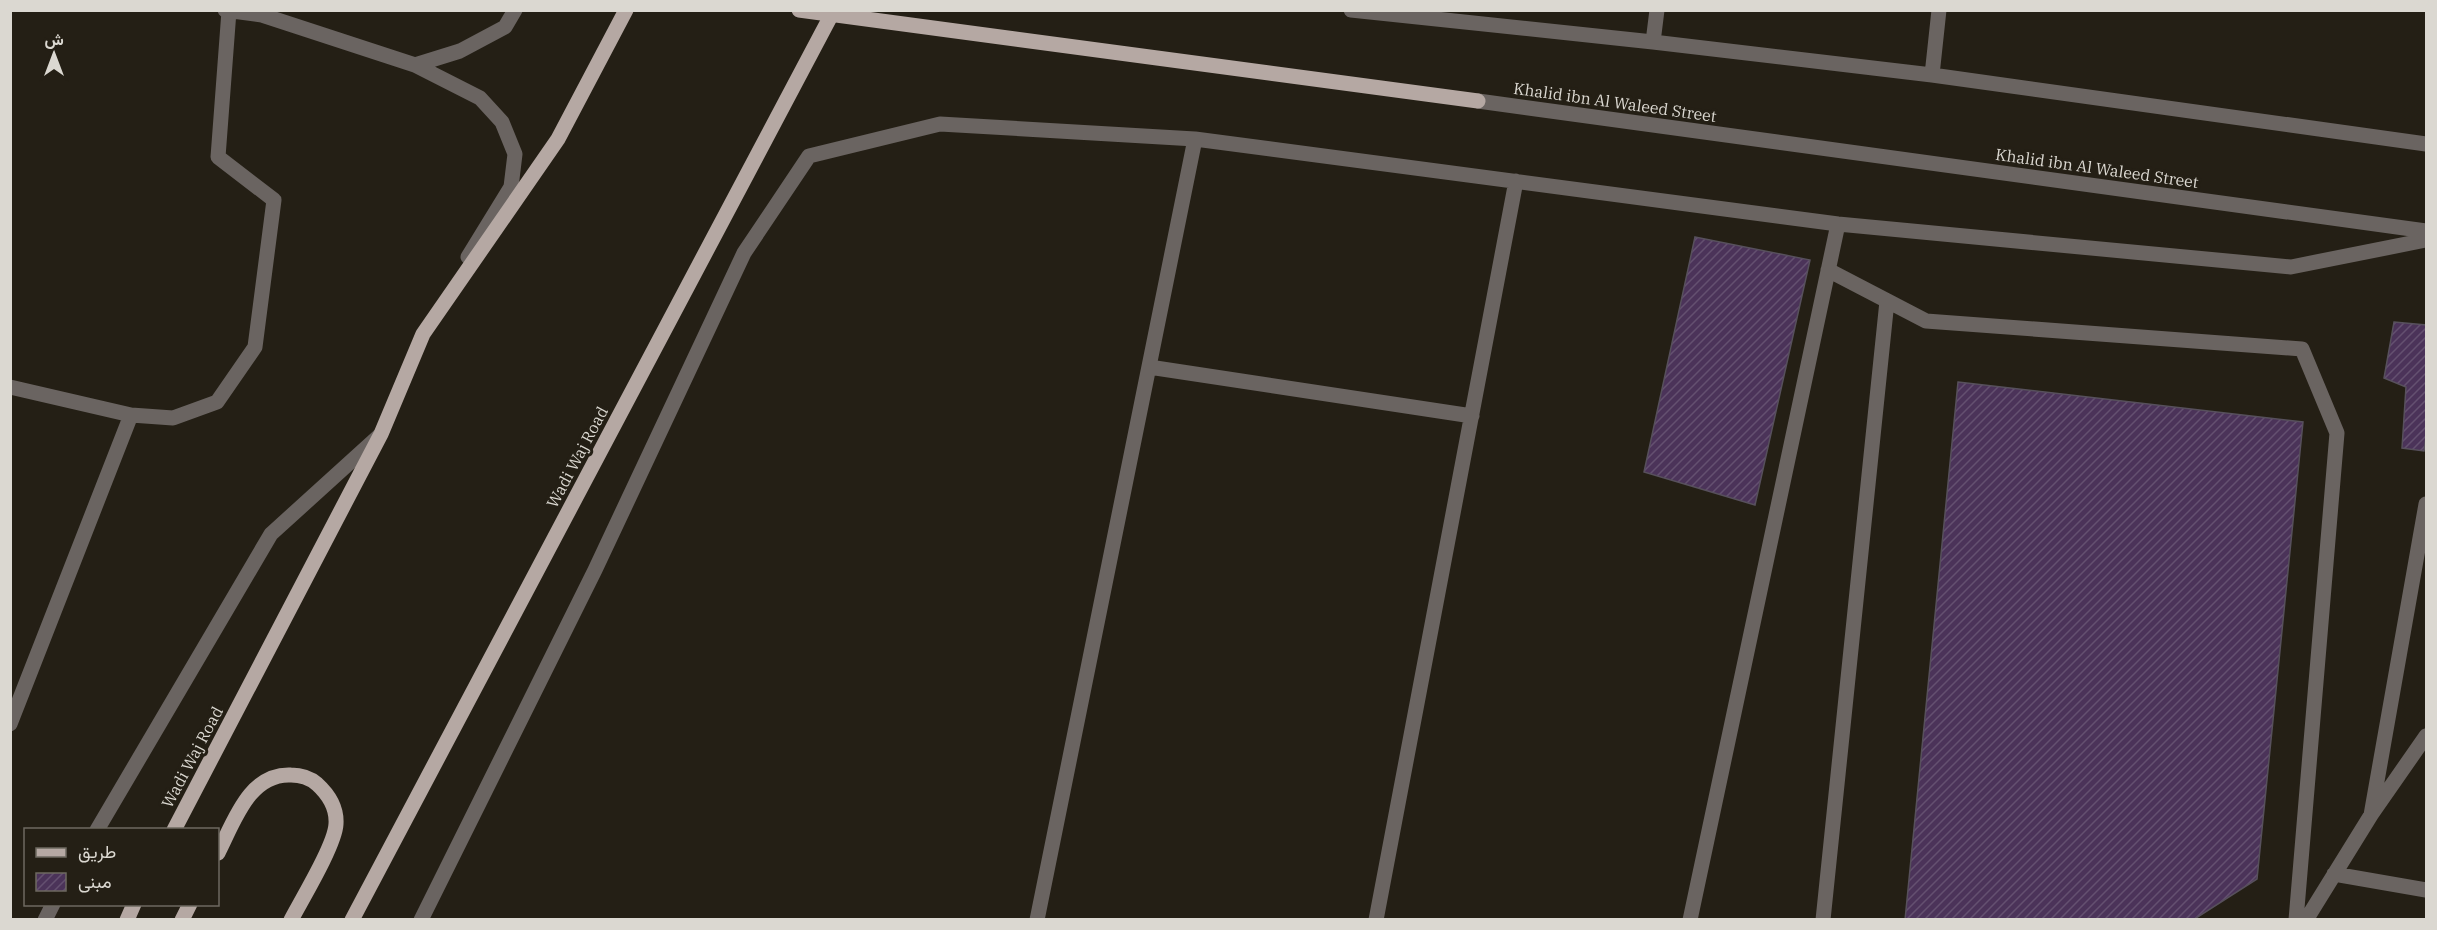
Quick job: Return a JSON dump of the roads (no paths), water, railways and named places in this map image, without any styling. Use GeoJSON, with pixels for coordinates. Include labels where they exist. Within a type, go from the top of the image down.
{"type":"FeatureCollection","features":[{"type":"Feature","properties":{"kind":"main road","name":"Wadi Waj Road"},"geometry":{"type":"LineString","coordinates":[[175,828],[381,434],[423,334],[558,139],[626,10]]}},
{"type":"Feature","properties":{"kind":"main road","name":"Khalid ibn Al Waleed Street"},"geometry":{"type":"LineString","coordinates":[[799,10],[1478,101]]}},
{"type":"Feature","properties":{"kind":"main road","name":"Wadi Waj Road"},"geometry":{"type":"LineString","coordinates":[[352,920],[834,10]]}},
{"type":"Feature","properties":{"kind":"main road"},"geometry":{"type":"LineString","coordinates":[[219,851],[254,789],[268,779],[283,775],[299,775],[315,782],[327,794],[334,808],[336,824],[332,840],[291,920]]}},
{"type":"Feature","properties":{"kind":"main road"},"geometry":{"type":"LineString","coordinates":[[127,920],[133,906]]}},
{"type":"Feature","properties":{"kind":"main road"},"geometry":{"type":"LineString","coordinates":[[182,920],[189,906]]}},
{"type":"Feature","properties":{"kind":"street"},"geometry":{"type":"LineString","coordinates":[[415,65],[460,51],[505,27],[515,10]]}},
{"type":"Feature","properties":{"kind":"street"},"geometry":{"type":"LineString","coordinates":[[1351,10],[1400,13],[1932,75],[2427,144]]}},
{"type":"Feature","properties":{"kind":"street"},"geometry":{"type":"LineString","coordinates":[[1653,42],[1657,10]]}},
{"type":"Feature","properties":{"kind":"street"},"geometry":{"type":"LineString","coordinates":[[1932,75],[1939,10]]}},
{"type":"Feature","properties":{"kind":"street"},"geometry":{"type":"LineString","coordinates":[[10,387],[131,415],[173,418],[218,402],[255,347],[274,200],[218,157],[227,11],[262,15],[415,65],[480,98],[502,122],[515,154],[510,187],[423,334]]}},
{"type":"Feature","properties":{"kind":"street","name":"Khalid ibn Al Waleed Street"},"geometry":{"type":"LineString","coordinates":[[1478,101],[2427,231]]}},
{"type":"Feature","properties":{"kind":"street"},"geometry":{"type":"LineString","coordinates":[[421,920],[596,570],[744,253],[809,156],[940,124],[1195,139],[1838,224],[2291,267],[2427,240]]}},
{"type":"Feature","properties":{"kind":"street"},"geometry":{"type":"LineString","coordinates":[[1037,920],[1195,139]]}},
{"type":"Feature","properties":{"kind":"street"},"geometry":{"type":"LineString","coordinates":[[1376,920],[1516,182]]}},
{"type":"Feature","properties":{"kind":"street"},"geometry":{"type":"LineString","coordinates":[[1690,920],[1838,224]]}},
{"type":"Feature","properties":{"kind":"street"},"geometry":{"type":"LineString","coordinates":[[1828,270],[1926,321],[2302,349],[2337,433],[2296,920]]}},
{"type":"Feature","properties":{"kind":"street"},"geometry":{"type":"LineString","coordinates":[[1823,920],[1887,301]]}},
{"type":"Feature","properties":{"kind":"street"},"geometry":{"type":"LineString","coordinates":[[1149,367],[1472,416]]}},
{"type":"Feature","properties":{"kind":"street"},"geometry":{"type":"LineString","coordinates":[[10,724],[131,415]]}},
{"type":"Feature","properties":{"kind":"street"},"geometry":{"type":"LineString","coordinates":[[98,828],[270,534],[381,434]]}},
{"type":"Feature","properties":{"kind":"street"},"geometry":{"type":"LineString","coordinates":[[2371,815],[2427,504]]}},
{"type":"Feature","properties":{"kind":"street"},"geometry":{"type":"LineString","coordinates":[[2306,920],[2371,815],[2427,736]]}},
{"type":"Feature","properties":{"kind":"street"},"geometry":{"type":"LineString","coordinates":[[2334,874],[2427,890]]}},
{"type":"Feature","properties":{"kind":"street"},"geometry":{"type":"LineString","coordinates":[[45,920],[52,906]]}}]}
